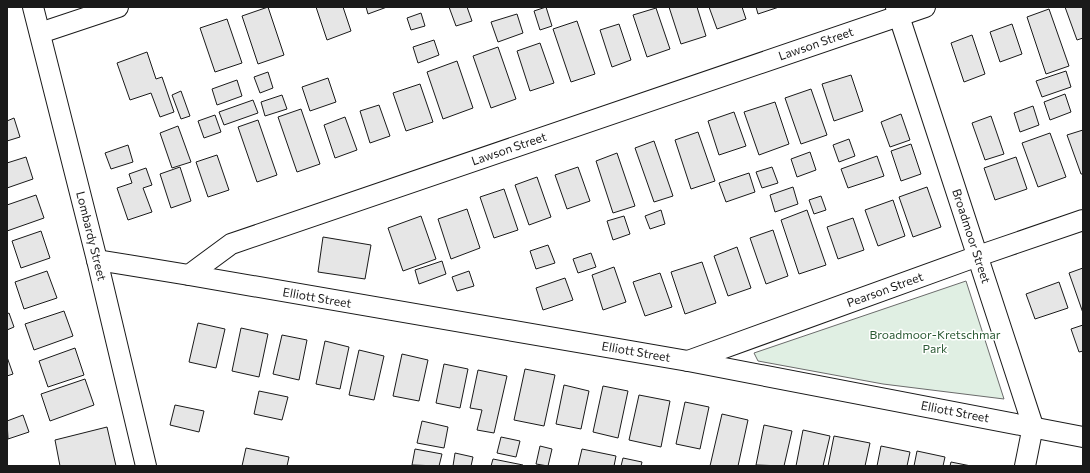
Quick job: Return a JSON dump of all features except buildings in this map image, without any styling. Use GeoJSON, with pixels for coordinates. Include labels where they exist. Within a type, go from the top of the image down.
{"type":"FeatureCollection","features":[{"type":"Feature","properties":{"kind":"street","name":"Lombardy Street"},"geometry":{"type":"LineString","coordinates":[[33,7],[97,260],[146,466]]}},
{"type":"Feature","properties":{"kind":"street"},"geometry":{"type":"LineString","coordinates":[[40,33],[118,7]]}},
{"type":"Feature","properties":{"kind":"street","name":"Lawson Street"},"geometry":{"type":"LineString","coordinates":[[189,275],[231,244],[897,12],[925,7]]}},
{"type":"Feature","properties":{"kind":"street","name":"Broadmoor Street"},"geometry":{"type":"LineString","coordinates":[[897,12],[1033,426],[1025,466]]}},
{"type":"Feature","properties":{"kind":"street","name":"Pearson Street"},"geometry":{"type":"LineString","coordinates":[[688,361],[978,256],[1083,220]]}},
{"type":"Feature","properties":{"kind":"street"},"geometry":{"type":"LineString","coordinates":[[97,260],[189,275]]}},
{"type":"Feature","properties":{"kind":"street","name":"Elliott Street"},"geometry":{"type":"LineString","coordinates":[[189,275],[688,361],[1033,426],[1083,437]]}},
{"type":"Feature","properties":{"kind":"green space","name":"Broadmoor-Kretschmar Park"},"geometry":{"type":"Polygon","coordinates":[[[966,281],[1004,399],[883,384],[758,361],[754,353],[966,281]]]}}]}
